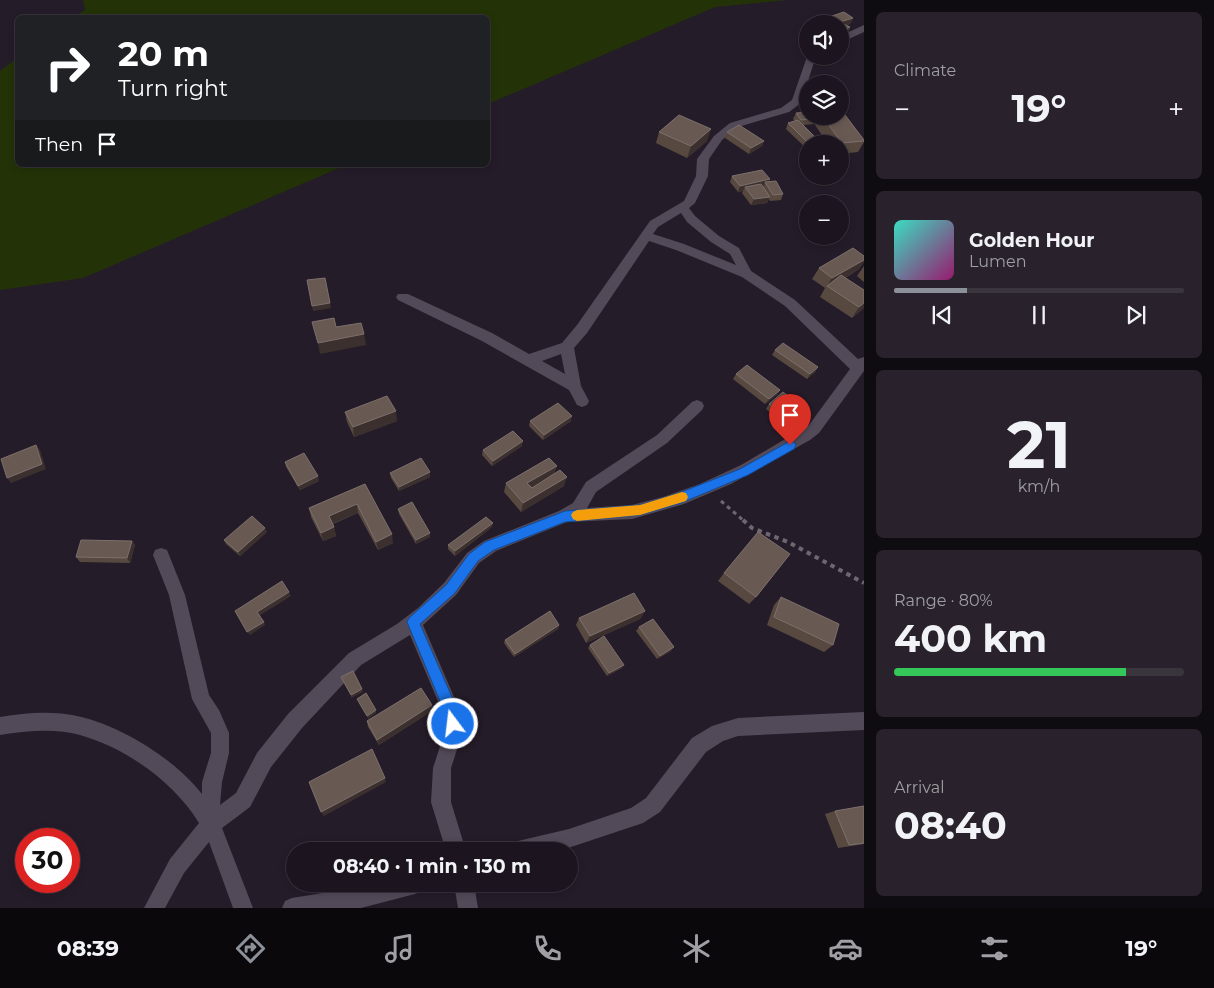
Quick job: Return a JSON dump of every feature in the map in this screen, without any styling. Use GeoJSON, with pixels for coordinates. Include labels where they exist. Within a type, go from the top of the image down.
{"type":"FeatureCollection","features":[{"type":"Feature","properties":{"kind":"street"},"geometry":{"type":"LineString","coordinates":[[849,36],[864,28]]}},
{"type":"Feature","properties":{"kind":"street"},"geometry":{"type":"LineString","coordinates":[[530,360],[566,348],[582,329],[654,224],[689,203],[702,176],[703,159],[718,138],[734,125],[793,106],[797,100],[808,65]]}},
{"type":"Feature","properties":{"kind":"street"},"geometry":{"type":"LineString","coordinates":[[682,207],[691,219],[715,239],[736,251],[746,274]]}},
{"type":"Feature","properties":{"kind":"street"},"geometry":{"type":"LineString","coordinates":[[565,516],[640,510],[681,498],[744,472],[814,429],[861,365],[790,303],[746,274],[680,247],[646,236]]}},
{"type":"Feature","properties":{"kind":"street"},"geometry":{"type":"LineString","coordinates":[[403,297],[460,323],[574,386]]}},
{"type":"Feature","properties":{"kind":"street"},"geometry":{"type":"LineString","coordinates":[[566,348],[574,386],[582,401]]}},
{"type":"Feature","properties":{"kind":"street"},"geometry":{"type":"LineString","coordinates":[[154,908],[177,866],[209,826],[244,800],[264,760],[295,721],[355,660],[413,622],[450,589],[474,558],[490,546],[565,516],[579,508],[591,487],[662,439],[698,406]]}},
{"type":"Feature","properties":{"kind":"street"},"geometry":{"type":"LineString","coordinates":[[162,555],[177,595],[201,699],[213,716],[220,733],[220,753],[212,782],[209,826]]}},
{"type":"Feature","properties":{"kind":"street"},"geometry":{"type":"LineString","coordinates":[[413,622],[452,713],[453,734],[442,768],[441,802],[453,842]]}},
{"type":"Feature","properties":{"kind":"street"},"geometry":{"type":"LineString","coordinates":[[556,842],[636,816],[653,805],[699,745],[718,733],[738,727],[864,721]]}},
{"type":"Feature","properties":{"kind":"street"},"geometry":{"type":"LineString","coordinates":[[0,726],[17,723],[46,722],[79,726],[137,752],[165,772],[192,798],[218,840],[243,908]]}},
{"type":"Feature","properties":{"kind":"street"},"geometry":{"type":"LineString","coordinates":[[292,908],[322,905],[388,892]]}},
{"type":"Feature","properties":{"kind":"street"},"geometry":{"type":"LineString","coordinates":[[465,892],[468,908]]}},
{"type":"Feature","properties":{"kind":"path"},"geometry":{"type":"LineString","coordinates":[[709,486],[724,504],[752,528],[788,542],[864,583]]}},
{"type":"Feature","properties":{"kind":"green space"},"geometry":{"type":"Polygon","coordinates":[[[83,0],[788,0],[715,7],[490,103],[490,15],[77,15],[85,10],[83,0]]]}},
{"type":"Feature","properties":{"kind":"green space"},"geometry":{"type":"Polygon","coordinates":[[[15,60],[15,167],[341,167],[83,278],[0,290],[0,71],[15,60]]]}},
{"type":"Feature","properties":{"kind":"building"},"geometry":{"type":"Polygon","coordinates":[[[844,12],[848,15],[835,15],[844,12]]]}},
{"type":"Feature","properties":{"kind":"building"},"geometry":{"type":"Polygon","coordinates":[[[679,115],[711,129],[691,146],[659,132],[679,115]]]}},
{"type":"Feature","properties":{"kind":"building"},"geometry":{"type":"Polygon","coordinates":[[[798,120],[799,125],[803,125],[813,135],[800,135],[788,123],[798,120]]]}},
{"type":"Feature","properties":{"kind":"building"},"geometry":{"type":"Polygon","coordinates":[[[849,120],[864,141],[849,142],[849,135],[836,135],[829,125],[849,125],[849,120]]]}},
{"type":"Feature","properties":{"kind":"building"},"geometry":{"type":"Polygon","coordinates":[[[739,125],[764,141],[751,148],[727,132],[739,125]]]}},
{"type":"Feature","properties":{"kind":"building"},"geometry":{"type":"Polygon","coordinates":[[[762,170],[770,179],[740,186],[732,176],[762,170]]]}},
{"type":"Feature","properties":{"kind":"building"},"geometry":{"type":"Polygon","coordinates":[[[776,181],[783,194],[773,195],[765,182],[776,181]]]}},
{"type":"Feature","properties":{"kind":"building"},"geometry":{"type":"Polygon","coordinates":[[[761,184],[770,197],[754,199],[745,187],[761,184]]]}},
{"type":"Feature","properties":{"kind":"building"},"geometry":{"type":"Polygon","coordinates":[[[853,248],[864,256],[864,260],[832,278],[819,268],[853,248]]]}},
{"type":"Feature","properties":{"kind":"building"},"geometry":{"type":"Polygon","coordinates":[[[841,275],[864,290],[864,303],[859,307],[827,286],[841,275]]]}},
{"type":"Feature","properties":{"kind":"building"},"geometry":{"type":"Polygon","coordinates":[[[325,278],[330,303],[312,306],[307,280],[325,278]]]}},
{"type":"Feature","properties":{"kind":"building"},"geometry":{"type":"Polygon","coordinates":[[[334,318],[336,327],[361,323],[364,334],[318,343],[312,322],[334,318]]]}},
{"type":"Feature","properties":{"kind":"building"},"geometry":{"type":"Polygon","coordinates":[[[783,343],[818,367],[810,374],[775,350],[783,343]]]}},
{"type":"Feature","properties":{"kind":"building"},"geometry":{"type":"Polygon","coordinates":[[[747,365],[780,390],[769,399],[736,374],[747,365]]]}},
{"type":"Feature","properties":{"kind":"building"},"geometry":{"type":"Polygon","coordinates":[[[783,392],[809,412],[794,423],[769,404],[783,392]]]}},
{"type":"Feature","properties":{"kind":"building"},"geometry":{"type":"Polygon","coordinates":[[[387,396],[396,411],[353,427],[345,412],[387,396]]]}},
{"type":"Feature","properties":{"kind":"building"},"geometry":{"type":"Polygon","coordinates":[[[558,403],[572,416],[544,435],[530,421],[558,403]]]}},
{"type":"Feature","properties":{"kind":"building"},"geometry":{"type":"Polygon","coordinates":[[[513,431],[523,441],[493,461],[483,450],[513,431]]]}},
{"type":"Feature","properties":{"kind":"building"},"geometry":{"type":"Polygon","coordinates":[[[36,445],[42,464],[7,478],[1,459],[36,445]]]}},
{"type":"Feature","properties":{"kind":"building"},"geometry":{"type":"Polygon","coordinates":[[[304,453],[318,476],[298,486],[285,462],[304,453]]]}},
{"type":"Feature","properties":{"kind":"building"},"geometry":{"type":"Polygon","coordinates":[[[421,458],[430,472],[399,487],[390,473],[421,458]]]}},
{"type":"Feature","properties":{"kind":"building"},"geometry":{"type":"Polygon","coordinates":[[[549,458],[557,466],[527,483],[532,488],[560,470],[567,477],[523,503],[506,483],[549,458]]]}},
{"type":"Feature","properties":{"kind":"building"},"geometry":{"type":"Polygon","coordinates":[[[365,484],[392,534],[376,542],[357,504],[329,516],[334,527],[321,533],[309,508],[365,484]]]}},
{"type":"Feature","properties":{"kind":"building"},"geometry":{"type":"Polygon","coordinates":[[[412,502],[430,533],[416,540],[398,509],[412,502]]]}},
{"type":"Feature","properties":{"kind":"building"},"geometry":{"type":"Polygon","coordinates":[[[252,516],[265,528],[238,552],[224,540],[252,516]]]}},
{"type":"Feature","properties":{"kind":"building"},"geometry":{"type":"Polygon","coordinates":[[[486,517],[493,523],[455,551],[448,545],[486,517]]]}},
{"type":"Feature","properties":{"kind":"building"},"geometry":{"type":"Polygon","coordinates":[[[758,532],[790,554],[756,597],[724,573],[758,532]]]}},
{"type":"Feature","properties":{"kind":"building"},"geometry":{"type":"Polygon","coordinates":[[[81,540],[132,541],[127,558],[76,557],[81,540]]]}},
{"type":"Feature","properties":{"kind":"building"},"geometry":{"type":"Polygon","coordinates":[[[282,581],[289,592],[257,612],[264,622],[247,632],[235,611],[282,581]]]}},
{"type":"Feature","properties":{"kind":"building"},"geometry":{"type":"Polygon","coordinates":[[[634,593],[645,611],[590,636],[579,618],[634,593]]]}},
{"type":"Feature","properties":{"kind":"building"},"geometry":{"type":"Polygon","coordinates":[[[781,597],[839,624],[833,645],[774,617],[781,597]]]}},
{"type":"Feature","properties":{"kind":"building"},"geometry":{"type":"Polygon","coordinates":[[[550,611],[559,625],[515,654],[505,640],[550,611]]]}},
{"type":"Feature","properties":{"kind":"building"},"geometry":{"type":"Polygon","coordinates":[[[653,619],[674,647],[660,656],[639,627],[653,619]]]}},
{"type":"Feature","properties":{"kind":"building"},"geometry":{"type":"Polygon","coordinates":[[[604,636],[624,665],[609,673],[590,645],[604,636]]]}},
{"type":"Feature","properties":{"kind":"building"},"geometry":{"type":"Polygon","coordinates":[[[353,671],[362,689],[351,695],[341,677],[353,671]]]}},
{"type":"Feature","properties":{"kind":"building"},"geometry":{"type":"Polygon","coordinates":[[[421,688],[432,705],[377,740],[367,721],[421,688]]]}},
{"type":"Feature","properties":{"kind":"building"},"geometry":{"type":"Polygon","coordinates":[[[366,693],[376,710],[367,716],[357,699],[366,693]]]}},
{"type":"Feature","properties":{"kind":"building"},"geometry":{"type":"Polygon","coordinates":[[[372,749],[385,778],[321,812],[309,782],[372,749]]]}},
{"type":"Feature","properties":{"kind":"building"},"geometry":{"type":"Polygon","coordinates":[[[864,806],[864,843],[849,845],[835,811],[864,806]]]}},
{"type":"Feature","properties":{"kind":"slow traffic"},"geometry":{"type":"LineString","coordinates":[[577,515],[640,510],[682,497]]}},
{"type":"Feature","properties":{"kind":"route"},"geometry":{"type":"LineString","coordinates":[[453,724],[452,713],[413,622],[450,589],[474,558],[490,546],[565,516],[640,510],[681,498],[744,472],[790,445]]}}]}
